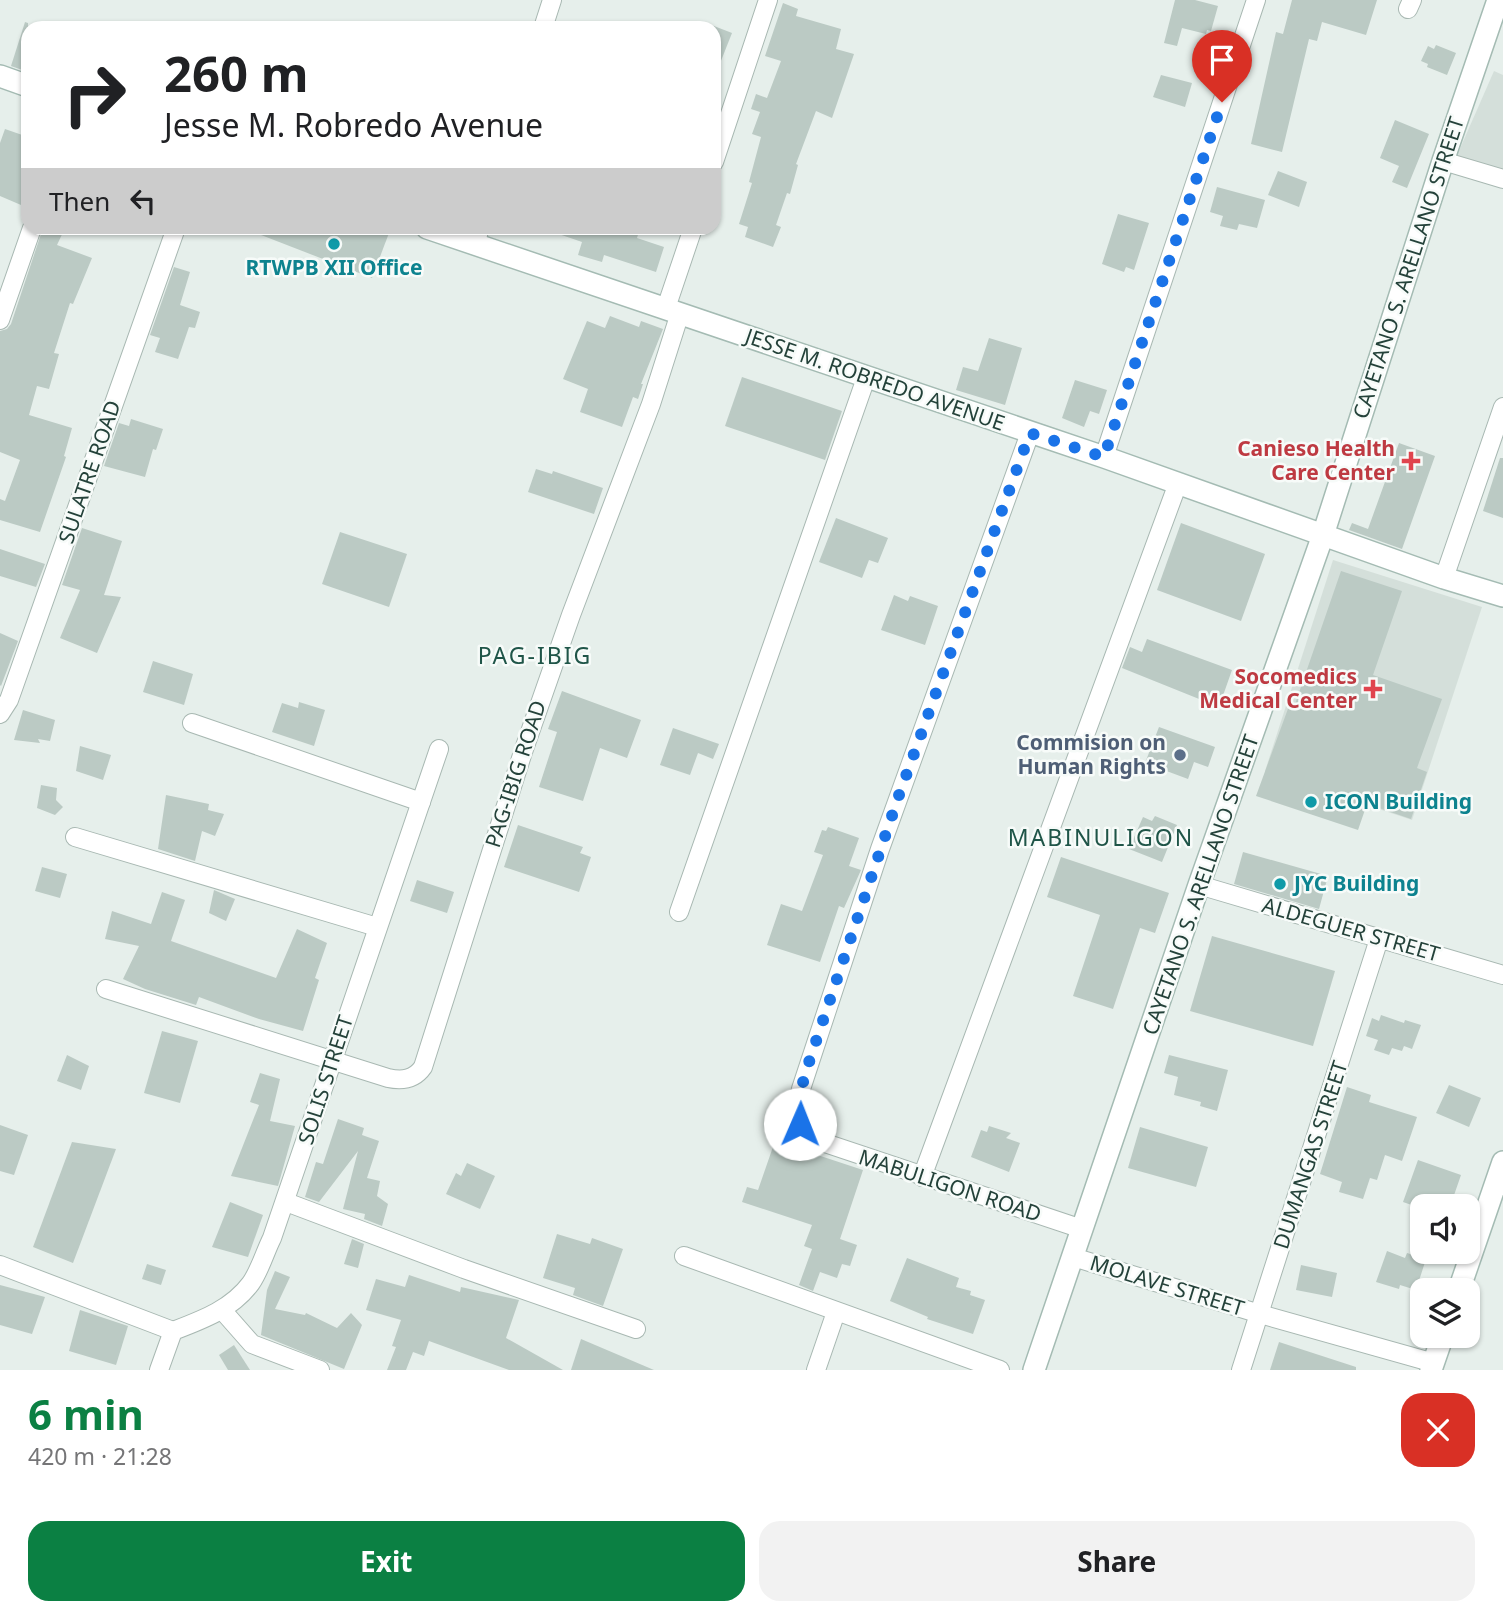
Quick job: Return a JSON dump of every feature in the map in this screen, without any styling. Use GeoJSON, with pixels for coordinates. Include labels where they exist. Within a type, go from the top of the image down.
{"type":"FeatureCollection","features":[{"type":"Feature","properties":{"kind":"main road","name":"CAYETANO S. ARELLANO STREET"},"geometry":{"type":"LineString","coordinates":[[1034,1370],[1199,885],[1323,535],[1443,161],[1498,0]]}},
{"type":"Feature","properties":{"kind":"main road"},"geometry":{"type":"LineString","coordinates":[[0,76],[21,84]]}},
{"type":"Feature","properties":{"kind":"main road","name":"JESSE M. ROBREDO AVENUE"},"geometry":{"type":"LineString","coordinates":[[478,236],[673,311],[1104,457],[1444,578],[1503,596]]}},
{"type":"Feature","properties":{"kind":"main road"},"geometry":{"type":"LineString","coordinates":[[1464,1278],[1503,1162]]}},
{"type":"Feature","properties":{"kind":"main road"},"geometry":{"type":"LineString","coordinates":[[1433,1366],[1439,1348]]}},
{"type":"Feature","properties":{"kind":"street"},"geometry":{"type":"LineString","coordinates":[[545,21],[552,0]]}},
{"type":"Feature","properties":{"kind":"street"},"geometry":{"type":"LineString","coordinates":[[721,141],[768,0]]}},
{"type":"Feature","properties":{"kind":"street"},"geometry":{"type":"LineString","coordinates":[[1104,457],[1256,0]]}},
{"type":"Feature","properties":{"kind":"street"},"geometry":{"type":"LineString","coordinates":[[1443,161],[1503,179]]}},
{"type":"Feature","properties":{"kind":"street"},"geometry":{"type":"LineString","coordinates":[[0,320],[30,235]]}},
{"type":"Feature","properties":{"kind":"street","name":"SULATRE ROAD"},"geometry":{"type":"LineString","coordinates":[[0,715],[5,710],[14,687],[174,235]]}},
{"type":"Feature","properties":{"kind":"street","name":"PAG-IBIG ROAD"},"geometry":{"type":"LineString","coordinates":[[106,989],[397,1080],[408,1079],[423,1067],[523,752],[571,615],[651,404],[691,235]]}},
{"type":"Feature","properties":{"kind":"street"},"geometry":{"type":"LineString","coordinates":[[679,912],[866,378]]}},
{"type":"Feature","properties":{"kind":"street"},"geometry":{"type":"LineString","coordinates":[[1444,578],[1503,407]]}},
{"type":"Feature","properties":{"kind":"street","name":"MABULIGON ROAD"},"geometry":{"type":"LineString","coordinates":[[1030,433],[880,849],[797,1103],[800,1124],[807,1134],[819,1141],[1083,1229]]}},
{"type":"Feature","properties":{"kind":"street"},"geometry":{"type":"LineString","coordinates":[[922,1177],[1178,483]]}},
{"type":"Feature","properties":{"kind":"street"},"geometry":{"type":"LineString","coordinates":[[192,723],[421,802]]}},
{"type":"Feature","properties":{"kind":"street","name":"SOLIS STREET"},"geometry":{"type":"LineString","coordinates":[[173,1331],[222,1310],[251,1282],[286,1202],[332,1059],[439,749]]}},
{"type":"Feature","properties":{"kind":"street"},"geometry":{"type":"LineString","coordinates":[[75,837],[377,927]]}},
{"type":"Feature","properties":{"kind":"street","name":"ALDEGUER STREET"},"geometry":{"type":"LineString","coordinates":[[1199,885],[1503,975]]}},
{"type":"Feature","properties":{"kind":"street","name":"DUMANGAS STREET"},"geometry":{"type":"LineString","coordinates":[[1241,1370],[1379,939]]}},
{"type":"Feature","properties":{"kind":"street"},"geometry":{"type":"LineString","coordinates":[[286,1202],[464,1269],[636,1329]]}},
{"type":"Feature","properties":{"kind":"street"},"geometry":{"type":"LineString","coordinates":[[684,1256],[1000,1370]]}},
{"type":"Feature","properties":{"kind":"street","name":"MOLAVE STREET"},"geometry":{"type":"LineString","coordinates":[[1073,1257],[1433,1366]]}},
{"type":"Feature","properties":{"kind":"street"},"geometry":{"type":"LineString","coordinates":[[0,1265],[173,1331],[159,1370]]}},
{"type":"Feature","properties":{"kind":"street"},"geometry":{"type":"LineString","coordinates":[[222,1310],[251,1344],[320,1370]]}},
{"type":"Feature","properties":{"kind":"street"},"geometry":{"type":"LineString","coordinates":[[816,1370],[836,1312]]}},
{"type":"Feature","properties":{"kind":"shaded area"},"geometry":{"type":"Polygon","coordinates":[[[1494,71],[1503,75],[1503,170],[1455,160],[1494,71]]]}},
{"type":"Feature","properties":{"kind":"shaded area","name":"Socomedics Medical Center"},"geometry":{"type":"Polygon","coordinates":[[[1333,560],[1482,607],[1412,820],[1265,771],[1333,560]]]}},
{"type":"Feature","properties":{"kind":"building"},"geometry":{"type":"Polygon","coordinates":[[[1175,0],[1195,0],[1218,6],[1211,31],[1207,30],[1206,34],[1182,28],[1177,46],[1164,43],[1175,0]]]}},
{"type":"Feature","properties":{"kind":"building"},"geometry":{"type":"Polygon","coordinates":[[[1292,0],[1377,0],[1366,35],[1322,22],[1317,41],[1309,39],[1282,152],[1251,144],[1276,32],[1283,34],[1292,0]]]}},
{"type":"Feature","properties":{"kind":"building"},"geometry":{"type":"Polygon","coordinates":[[[783,3],[798,9],[796,16],[841,29],[836,49],[854,54],[832,118],[816,111],[796,164],[798,165],[790,194],[787,193],[776,225],[781,227],[773,247],[745,237],[748,227],[739,224],[752,183],[749,182],[761,137],[752,134],[760,112],[751,109],[756,94],[767,98],[781,61],[765,56],[783,3]]]}},
{"type":"Feature","properties":{"kind":"building"},"geometry":{"type":"Polygon","coordinates":[[[721,29],[732,33],[721,61],[721,29]]]}},
{"type":"Feature","properties":{"kind":"building"},"geometry":{"type":"Polygon","coordinates":[[[21,35],[21,70],[11,66],[21,35]]]}},
{"type":"Feature","properties":{"kind":"building"},"geometry":{"type":"Polygon","coordinates":[[[1436,45],[1456,53],[1447,75],[1427,67],[1428,64],[1421,61],[1428,46],[1434,49],[1436,45]]]}},
{"type":"Feature","properties":{"kind":"building"},"geometry":{"type":"Polygon","coordinates":[[[1161,75],[1192,83],[1185,107],[1153,97],[1161,75]]]}},
{"type":"Feature","properties":{"kind":"building"},"geometry":{"type":"Polygon","coordinates":[[[1395,120],[1429,134],[1407,188],[1392,182],[1399,166],[1380,158],[1395,120]]]}},
{"type":"Feature","properties":{"kind":"building"},"geometry":{"type":"Polygon","coordinates":[[[5,129],[21,135],[21,205],[0,196],[0,143],[5,129]]]}},
{"type":"Feature","properties":{"kind":"building"},"geometry":{"type":"Polygon","coordinates":[[[1278,171],[1307,182],[1299,207],[1268,195],[1278,171]]]}},
{"type":"Feature","properties":{"kind":"building"},"geometry":{"type":"Polygon","coordinates":[[[1217,187],[1265,200],[1257,228],[1239,224],[1237,230],[1220,226],[1223,216],[1210,212],[1217,187]]]}},
{"type":"Feature","properties":{"kind":"building"},"geometry":{"type":"Polygon","coordinates":[[[1118,214],[1149,223],[1134,270],[1126,267],[1124,272],[1102,264],[1118,214]]]}},
{"type":"Feature","properties":{"kind":"building"},"geometry":{"type":"Polygon","coordinates":[[[41,235],[62,235],[57,245],[92,258],[73,304],[70,303],[54,353],[59,354],[49,389],[37,386],[29,415],[72,428],[64,456],[66,457],[40,532],[0,520],[0,499],[5,501],[20,460],[0,452],[0,331],[11,324],[41,235]]]}},
{"type":"Feature","properties":{"kind":"building","name":"RTWPB XII Office"},"geometry":{"type":"Polygon","coordinates":[[[261,235],[388,235],[372,278],[261,235]]]}},
{"type":"Feature","properties":{"kind":"building"},"geometry":{"type":"Polygon","coordinates":[[[562,235],[638,235],[637,238],[664,247],[656,272],[604,255],[602,262],[578,255],[582,242],[562,235]]]}},
{"type":"Feature","properties":{"kind":"building"},"geometry":{"type":"Polygon","coordinates":[[[174,267],[190,272],[180,305],[200,312],[195,328],[189,327],[178,359],[155,352],[160,338],[150,335],[174,267]]]}},
{"type":"Feature","properties":{"kind":"building"},"geometry":{"type":"Polygon","coordinates":[[[610,316],[639,327],[641,321],[663,329],[641,384],[638,399],[633,397],[622,427],[580,412],[588,389],[563,379],[587,321],[605,328],[610,316]]]}},
{"type":"Feature","properties":{"kind":"building"},"geometry":{"type":"Polygon","coordinates":[[[989,338],[1022,348],[1005,405],[956,390],[963,367],[978,371],[989,338]]]}},
{"type":"Feature","properties":{"kind":"building"},"geometry":{"type":"Polygon","coordinates":[[[742,377],[842,411],[825,460],[725,426],[742,377]]]}},
{"type":"Feature","properties":{"kind":"building"},"geometry":{"type":"Polygon","coordinates":[[[1075,380],[1107,390],[1099,414],[1090,411],[1084,427],[1062,418],[1075,380]]]}},
{"type":"Feature","properties":{"kind":"building"},"geometry":{"type":"Polygon","coordinates":[[[131,419],[163,429],[156,450],[153,449],[145,477],[104,466],[119,423],[129,426],[131,419]]]}},
{"type":"Feature","properties":{"kind":"building"},"geometry":{"type":"Polygon","coordinates":[[[1399,443],[1435,456],[1402,549],[1349,530],[1352,523],[1368,529],[1399,443]]]}},
{"type":"Feature","properties":{"kind":"building"},"geometry":{"type":"Polygon","coordinates":[[[1500,458],[1503,458],[1503,518],[1483,511],[1500,458]]]}},
{"type":"Feature","properties":{"kind":"building"},"geometry":{"type":"Polygon","coordinates":[[[536,469],[552,474],[553,471],[603,488],[594,514],[528,492],[536,469]]]}},
{"type":"Feature","properties":{"kind":"building"},"geometry":{"type":"Polygon","coordinates":[[[836,518],[888,538],[878,563],[869,560],[862,578],[819,562],[836,518]]]}},
{"type":"Feature","properties":{"kind":"building"},"geometry":{"type":"Polygon","coordinates":[[[1181,523],[1265,554],[1241,621],[1157,590],[1181,523]]]}},
{"type":"Feature","properties":{"kind":"building"},"geometry":{"type":"Polygon","coordinates":[[[82,528],[122,541],[104,595],[121,597],[97,653],[60,638],[80,590],[62,585],[82,528]]]}},
{"type":"Feature","properties":{"kind":"building"},"geometry":{"type":"Polygon","coordinates":[[[340,532],[407,554],[389,607],[322,584],[340,532]]]}},
{"type":"Feature","properties":{"kind":"building"},"geometry":{"type":"Polygon","coordinates":[[[0,549],[45,564],[36,587],[0,576],[0,549]]]}},
{"type":"Feature","properties":{"kind":"building","name":"Socomedics Medical Center"},"geometry":{"type":"Polygon","coordinates":[[[1341,571],[1402,591],[1373,675],[1442,699],[1417,768],[1427,772],[1411,819],[1367,804],[1358,830],[1256,796],[1289,706],[1294,707],[1341,571]]]}},
{"type":"Feature","properties":{"kind":"building"},"geometry":{"type":"Polygon","coordinates":[[[894,595],[908,601],[910,596],[938,606],[925,645],[881,630],[894,595]]]}},
{"type":"Feature","properties":{"kind":"building"},"geometry":{"type":"Polygon","coordinates":[[[0,633],[18,641],[1,686],[0,685],[0,633]]]}},
{"type":"Feature","properties":{"kind":"building"},"geometry":{"type":"Polygon","coordinates":[[[1147,639],[1232,670],[1219,707],[1122,668],[1130,647],[1142,652],[1147,639]]]}},
{"type":"Feature","properties":{"kind":"building"},"geometry":{"type":"Polygon","coordinates":[[[153,661],[193,674],[184,705],[143,692],[153,661]]]}},
{"type":"Feature","properties":{"kind":"building"},"geometry":{"type":"Polygon","coordinates":[[[562,691],[641,720],[627,758],[600,748],[583,801],[539,787],[557,732],[548,729],[562,691]]]}},
{"type":"Feature","properties":{"kind":"building"},"geometry":{"type":"Polygon","coordinates":[[[299,702],[325,710],[314,746],[272,732],[282,703],[298,708],[299,702]]]}},
{"type":"Feature","properties":{"kind":"building"},"geometry":{"type":"Polygon","coordinates":[[[23,710],[55,720],[50,741],[38,739],[40,743],[14,740],[23,710]]]}},
{"type":"Feature","properties":{"kind":"building","name":"Commision on Human Rights"},"geometry":{"type":"Polygon","coordinates":[[[1159,727],[1215,747],[1208,767],[1194,762],[1188,779],[1145,763],[1159,727]]]}},
{"type":"Feature","properties":{"kind":"building"},"geometry":{"type":"Polygon","coordinates":[[[673,728],[719,744],[713,759],[698,753],[690,775],[660,765],[673,728]]]}},
{"type":"Feature","properties":{"kind":"building"},"geometry":{"type":"Polygon","coordinates":[[[80,746],[111,755],[103,780],[76,771],[80,746]]]}},
{"type":"Feature","properties":{"kind":"building"},"geometry":{"type":"Polygon","coordinates":[[[41,785],[57,788],[56,800],[63,807],[55,815],[37,808],[41,785]]]}},
{"type":"Feature","properties":{"kind":"building"},"geometry":{"type":"Polygon","coordinates":[[[166,795],[209,804],[208,810],[224,814],[215,836],[202,831],[195,861],[158,849],[166,795]]]}},
{"type":"Feature","properties":{"kind":"building"},"geometry":{"type":"Polygon","coordinates":[[[1155,816],[1177,825],[1162,862],[1129,849],[1143,817],[1152,821],[1155,816]]]}},
{"type":"Feature","properties":{"kind":"building"},"geometry":{"type":"Polygon","coordinates":[[[518,825],[583,847],[580,853],[591,857],[579,892],[504,867],[518,825]]]}},
{"type":"Feature","properties":{"kind":"building"},"geometry":{"type":"Polygon","coordinates":[[[828,827],[859,838],[849,866],[861,870],[844,908],[839,906],[820,962],[767,945],[781,904],[802,911],[823,855],[814,852],[822,830],[826,831],[828,827]]]}},
{"type":"Feature","properties":{"kind":"building","name":"JYC Building"},"geometry":{"type":"Polygon","coordinates":[[[1243,852],[1328,876],[1319,909],[1234,884],[1243,852]]]}},
{"type":"Feature","properties":{"kind":"building"},"geometry":{"type":"Polygon","coordinates":[[[1061,857],[1169,893],[1155,933],[1140,928],[1113,1009],[1073,996],[1100,915],[1047,897],[1061,857]]]}},
{"type":"Feature","properties":{"kind":"building"},"geometry":{"type":"Polygon","coordinates":[[[42,867],[67,874],[60,898],[35,891],[42,867]]]}},
{"type":"Feature","properties":{"kind":"building"},"geometry":{"type":"Polygon","coordinates":[[[417,880],[454,892],[447,913],[410,901],[417,880]]]}},
{"type":"Feature","properties":{"kind":"building"},"geometry":{"type":"Polygon","coordinates":[[[214,890],[235,899],[226,921],[209,913],[214,890]]]}},
{"type":"Feature","properties":{"kind":"building"},"geometry":{"type":"Polygon","coordinates":[[[162,892],[185,900],[171,941],[276,978],[297,929],[327,943],[315,978],[319,980],[303,1031],[259,1019],[199,997],[196,1005],[123,979],[139,946],[105,939],[112,911],[151,924],[162,892]]]}},
{"type":"Feature","properties":{"kind":"building"},"geometry":{"type":"Polygon","coordinates":[[[1212,936],[1335,971],[1313,1046],[1190,1011],[1212,936]]]}},
{"type":"Feature","properties":{"kind":"building"},"geometry":{"type":"Polygon","coordinates":[[[1381,1015],[1404,1023],[1405,1020],[1421,1025],[1412,1049],[1404,1046],[1402,1051],[1392,1048],[1389,1055],[1374,1050],[1378,1040],[1366,1036],[1372,1018],[1379,1021],[1381,1015]]]}},
{"type":"Feature","properties":{"kind":"building"},"geometry":{"type":"Polygon","coordinates":[[[162,1031],[198,1041],[180,1103],[144,1093],[162,1031]]]}},
{"type":"Feature","properties":{"kind":"building"},"geometry":{"type":"Polygon","coordinates":[[[67,1055],[89,1066],[81,1090],[57,1081],[67,1055]]]}},
{"type":"Feature","properties":{"kind":"building"},"geometry":{"type":"Polygon","coordinates":[[[1169,1055],[1228,1070],[1217,1111],[1200,1106],[1201,1102],[1174,1095],[1178,1077],[1164,1073],[1169,1055]]]}},
{"type":"Feature","properties":{"kind":"building"},"geometry":{"type":"Polygon","coordinates":[[[260,1073],[280,1079],[270,1121],[295,1126],[278,1186],[231,1176],[259,1105],[250,1102],[260,1073]]]}},
{"type":"Feature","properties":{"kind":"building"},"geometry":{"type":"Polygon","coordinates":[[[1449,1085],[1481,1098],[1469,1127],[1436,1113],[1449,1085]]]}},
{"type":"Feature","properties":{"kind":"building"},"geometry":{"type":"Polygon","coordinates":[[[1347,1087],[1371,1095],[1369,1102],[1417,1117],[1402,1161],[1385,1155],[1377,1180],[1370,1178],[1363,1199],[1339,1192],[1342,1182],[1320,1174],[1347,1087]]]}},
{"type":"Feature","properties":{"kind":"building"},"geometry":{"type":"Polygon","coordinates":[[[338,1119],[364,1128],[362,1135],[379,1141],[367,1178],[380,1181],[377,1196],[388,1204],[382,1226],[364,1219],[365,1214],[343,1209],[358,1151],[319,1202],[305,1197],[316,1162],[323,1164],[338,1119]]]}},
{"type":"Feature","properties":{"kind":"building"},"geometry":{"type":"Polygon","coordinates":[[[0,1125],[28,1135],[14,1175],[0,1171],[0,1125]]]}},
{"type":"Feature","properties":{"kind":"building"},"geometry":{"type":"Polygon","coordinates":[[[989,1126],[1011,1133],[1006,1138],[1020,1143],[1009,1172],[971,1157],[981,1130],[987,1132],[989,1126]]]}},
{"type":"Feature","properties":{"kind":"building"},"geometry":{"type":"Polygon","coordinates":[[[1140,1127],[1208,1147],[1196,1187],[1128,1168],[1140,1127]]]}},
{"type":"Feature","properties":{"kind":"building"},"geometry":{"type":"Polygon","coordinates":[[[775,1141],[863,1170],[840,1239],[857,1245],[850,1266],[842,1264],[837,1278],[820,1272],[813,1291],[799,1285],[812,1249],[804,1246],[812,1225],[742,1202],[747,1187],[758,1190],[775,1141]]]}},
{"type":"Feature","properties":{"kind":"building"},"geometry":{"type":"Polygon","coordinates":[[[72,1142],[116,1149],[73,1263],[33,1247],[72,1142]]]}},
{"type":"Feature","properties":{"kind":"building"},"geometry":{"type":"Polygon","coordinates":[[[1418,1160],[1461,1175],[1454,1194],[1410,1194],[1410,1204],[1403,1202],[1418,1160]]]}},
{"type":"Feature","properties":{"kind":"building"},"geometry":{"type":"Polygon","coordinates":[[[467,1163],[495,1176],[480,1209],[446,1194],[456,1173],[461,1176],[467,1163]]]}},
{"type":"Feature","properties":{"kind":"building"},"geometry":{"type":"Polygon","coordinates":[[[230,1202],[263,1215],[248,1257],[212,1247],[230,1202]]]}},
{"type":"Feature","properties":{"kind":"building"},"geometry":{"type":"Polygon","coordinates":[[[557,1234],[590,1244],[592,1238],[623,1249],[603,1306],[573,1295],[575,1288],[543,1278],[557,1234]]]}},
{"type":"Feature","properties":{"kind":"building"},"geometry":{"type":"Polygon","coordinates":[[[352,1239],[364,1244],[358,1268],[344,1264],[352,1239]]]}},
{"type":"Feature","properties":{"kind":"building"},"geometry":{"type":"Polygon","coordinates":[[[1387,1251],[1405,1258],[1407,1253],[1410,1254],[1410,1264],[1424,1264],[1420,1278],[1410,1278],[1410,1288],[1400,1285],[1399,1289],[1376,1282],[1387,1251]]]}},
{"type":"Feature","properties":{"kind":"building"},"geometry":{"type":"Polygon","coordinates":[[[907,1258],[959,1278],[956,1287],[971,1291],[970,1295],[985,1300],[973,1334],[927,1319],[928,1317],[890,1301],[907,1258]]]}},
{"type":"Feature","properties":{"kind":"building"},"geometry":{"type":"Polygon","coordinates":[[[147,1264],[166,1270],[161,1285],[142,1279],[147,1264]]]}},
{"type":"Feature","properties":{"kind":"building"},"geometry":{"type":"Polygon","coordinates":[[[1301,1265],[1337,1273],[1332,1297],[1296,1290],[1301,1265]]]}},
{"type":"Feature","properties":{"kind":"building"},"geometry":{"type":"Polygon","coordinates":[[[275,1271],[290,1277],[275,1309],[305,1315],[306,1313],[337,1328],[351,1313],[362,1325],[344,1369],[261,1335],[267,1290],[275,1271]]]}},
{"type":"Feature","properties":{"kind":"building"},"geometry":{"type":"Polygon","coordinates":[[[409,1275],[460,1292],[461,1287],[519,1300],[506,1338],[563,1370],[509,1370],[429,1341],[424,1356],[413,1352],[406,1370],[387,1370],[396,1347],[392,1346],[401,1320],[366,1310],[376,1279],[405,1287],[409,1275]]]}},
{"type":"Feature","properties":{"kind":"building"},"geometry":{"type":"Polygon","coordinates":[[[0,1285],[45,1297],[32,1334],[0,1325],[0,1285]]]}},
{"type":"Feature","properties":{"kind":"building"},"geometry":{"type":"Polygon","coordinates":[[[80,1310],[128,1326],[116,1365],[69,1351],[80,1310]]]}},
{"type":"Feature","properties":{"kind":"building"},"geometry":{"type":"Polygon","coordinates":[[[581,1339],[654,1370],[571,1370],[581,1339]]]}},
{"type":"Feature","properties":{"kind":"building"},"geometry":{"type":"Polygon","coordinates":[[[1279,1342],[1356,1367],[1356,1370],[1270,1370],[1279,1342]]]}},
{"type":"Feature","properties":{"kind":"building"},"geometry":{"type":"Polygon","coordinates":[[[234,1345],[250,1370],[228,1370],[219,1355],[234,1345]]]}},
{"type":"Feature","properties":{"kind":"place","name":"RTWPB XII Office"},"geometry":{"type":"Point","coordinates":[334,244]}},
{"type":"Feature","properties":{"kind":"place","name":"Canieso Health Care Center"},"geometry":{"type":"Point","coordinates":[1411,461]}},
{"type":"Feature","properties":{"kind":"place","name":"Socomedics Medical Center"},"geometry":{"type":"Point","coordinates":[1373,689]}},
{"type":"Feature","properties":{"kind":"place","name":"Commision on Human Rights"},"geometry":{"type":"Point","coordinates":[1180,755]}},
{"type":"Feature","properties":{"kind":"place","name":"ICON Building"},"geometry":{"type":"Point","coordinates":[1311,802]}},
{"type":"Feature","properties":{"kind":"place","name":"JYC Building"},"geometry":{"type":"Point","coordinates":[1280,884]}},
{"type":"Feature","properties":{"kind":"district","name":"PAG-IBIG"},"geometry":{"type":"Point","coordinates":[535,656]}},
{"type":"Feature","properties":{"kind":"district","name":"MABINULIGON"},"geometry":{"type":"Point","coordinates":[1101,838]}},
{"type":"Feature","properties":{"kind":"route"},"geometry":{"type":"LineString","coordinates":[[800,1124],[797,1103],[808,1065],[880,849],[1030,433],[1104,457],[1222,102]]}}]}
